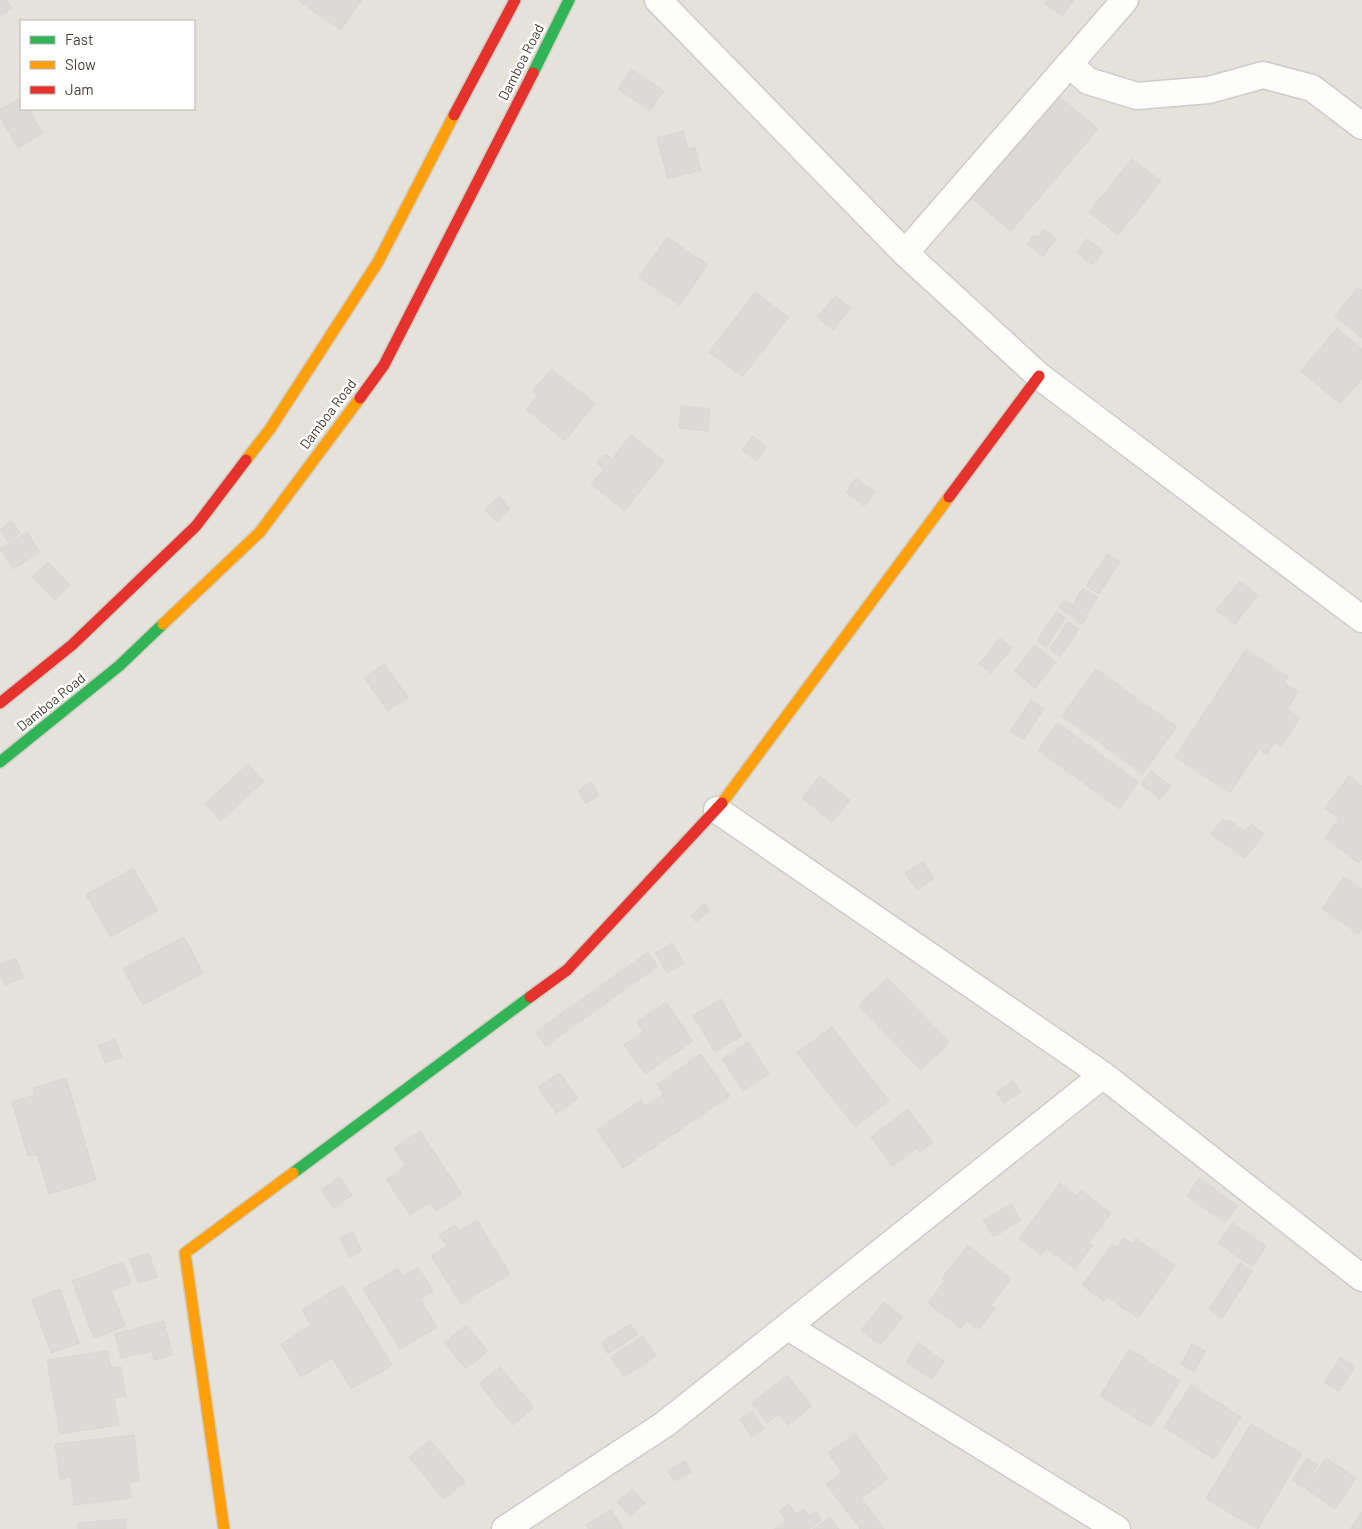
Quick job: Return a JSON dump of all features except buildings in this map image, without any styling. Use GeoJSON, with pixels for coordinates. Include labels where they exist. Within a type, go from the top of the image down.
{"type":"FeatureCollection","features":[{"type":"Feature","properties":{"kind":"main road"},"geometry":{"type":"LineString","coordinates":[[0,703],[72,645],[196,526],[270,429],[325,347],[378,262],[515,0]]}},
{"type":"Feature","properties":{"kind":"main road","name":"Damboa Road"},"geometry":{"type":"LineString","coordinates":[[0,762],[119,666],[260,532],[384,365],[569,0]]}},
{"type":"Feature","properties":{"kind":"main road"},"geometry":{"type":"LineString","coordinates":[[224,1529],[185,1253],[567,970],[717,810],[1039,376]]}},
{"type":"Feature","properties":{"kind":"street"},"geometry":{"type":"LineString","coordinates":[[658,0],[905,253],[1039,376],[1362,619]]}},
{"type":"Feature","properties":{"kind":"street"},"geometry":{"type":"LineString","coordinates":[[905,253],[1125,0]]}},
{"type":"Feature","properties":{"kind":"street"},"geometry":{"type":"LineString","coordinates":[[1069,64],[1088,81],[1137,96],[1209,90],[1263,75],[1312,88],[1362,126]]}},
{"type":"Feature","properties":{"kind":"street"},"geometry":{"type":"LineString","coordinates":[[717,810],[1103,1075],[1362,1278]]}},
{"type":"Feature","properties":{"kind":"street"},"geometry":{"type":"LineString","coordinates":[[505,1529],[665,1424],[1103,1075]]}},
{"type":"Feature","properties":{"kind":"street"},"geometry":{"type":"LineString","coordinates":[[788,1327],[1118,1529]]}},
{"type":"Feature","properties":{"kind":"shaded area"},"geometry":{"type":"Polygon","coordinates":[[[0,0],[1362,0],[1362,1529],[0,1529],[0,0]]]}},
{"type":"Feature","properties":{"kind":"traffic: fast"},"geometry":{"type":"LineString","coordinates":[[533,73],[569,0]]}},
{"type":"Feature","properties":{"kind":"traffic: fast"},"geometry":{"type":"LineString","coordinates":[[0,762],[119,666],[163,624]]}},
{"type":"Feature","properties":{"kind":"traffic: fast"},"geometry":{"type":"LineString","coordinates":[[293,1173],[530,997]]}},
{"type":"Feature","properties":{"kind":"traffic: slow"},"geometry":{"type":"LineString","coordinates":[[246,460],[270,429],[378,262],[454,115]]}},
{"type":"Feature","properties":{"kind":"traffic: slow"},"geometry":{"type":"LineString","coordinates":[[163,624],[260,532],[360,398]]}},
{"type":"Feature","properties":{"kind":"traffic: slow"},"geometry":{"type":"LineString","coordinates":[[722,803],[949,497]]}},
{"type":"Feature","properties":{"kind":"traffic: slow"},"geometry":{"type":"LineString","coordinates":[[224,1529],[185,1253],[293,1173]]}},
{"type":"Feature","properties":{"kind":"traffic: jam"},"geometry":{"type":"LineString","coordinates":[[454,115],[515,0]]}},
{"type":"Feature","properties":{"kind":"traffic: jam"},"geometry":{"type":"LineString","coordinates":[[360,398],[384,365],[533,73]]}},
{"type":"Feature","properties":{"kind":"traffic: jam"},"geometry":{"type":"LineString","coordinates":[[949,497],[1039,376]]}},
{"type":"Feature","properties":{"kind":"traffic: jam"},"geometry":{"type":"LineString","coordinates":[[0,703],[72,645],[196,526],[246,460]]}},
{"type":"Feature","properties":{"kind":"traffic: jam"},"geometry":{"type":"LineString","coordinates":[[530,997],[567,970],[722,803]]}}]}
